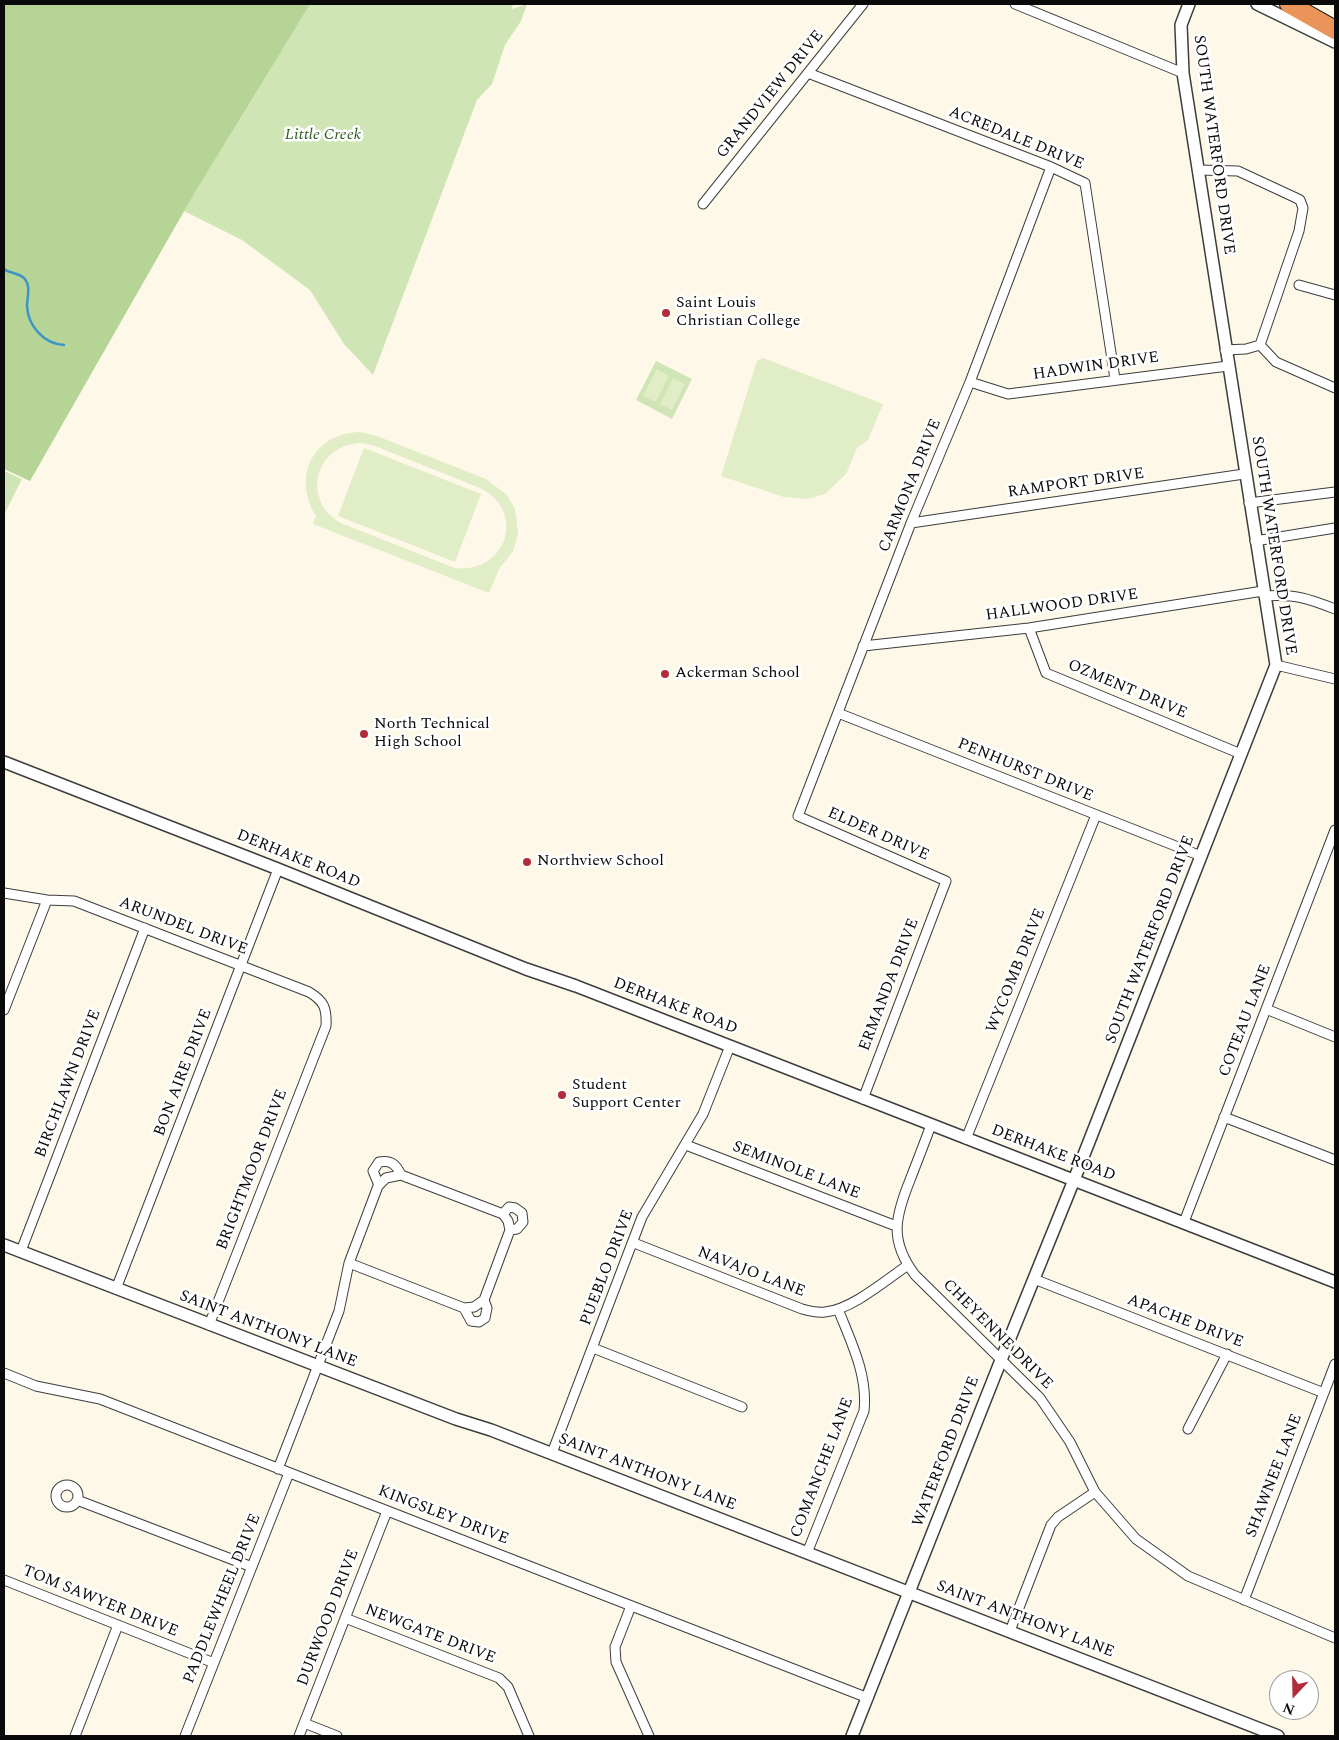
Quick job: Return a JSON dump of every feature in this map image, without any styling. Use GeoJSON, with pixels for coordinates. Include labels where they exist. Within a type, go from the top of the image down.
{"type":"FeatureCollection","features":[{"type":"Feature","properties":{"kind":"highway"},"geometry":{"type":"LineString","coordinates":[[1289,4],[1335,30]]}},
{"type":"Feature","properties":{"kind":"street","name":"GRANDVIEW DRIVE"},"geometry":{"type":"LineString","coordinates":[[703,204],[863,4]]}},
{"type":"Feature","properties":{"kind":"street"},"geometry":{"type":"LineString","coordinates":[[1015,4],[1183,73]]}},
{"type":"Feature","properties":{"kind":"street","name":"SOUTH WATERFORD DRIVE"},"geometry":{"type":"LineString","coordinates":[[1074,1180],[1276,665],[1244,474],[1183,73],[1181,25],[1189,4]]}},
{"type":"Feature","properties":{"kind":"street"},"geometry":{"type":"LineString","coordinates":[[1257,4],[1335,42]]}},
{"type":"Feature","properties":{"kind":"street","name":"ACREDALE DRIVE"},"geometry":{"type":"LineString","coordinates":[[808,73],[1051,167],[1085,183],[1115,379]]}},
{"type":"Feature","properties":{"kind":"street","name":"CARMONA DRIVE"},"geometry":{"type":"LineString","coordinates":[[798,816],[911,523],[970,382],[1051,167]]}},
{"type":"Feature","properties":{"kind":"street"},"geometry":{"type":"LineString","coordinates":[[1198,170],[1238,171],[1294,196],[1300,200],[1303,208],[1299,231],[1260,345]]}},
{"type":"Feature","properties":{"kind":"street"},"geometry":{"type":"LineString","coordinates":[[1299,285],[1335,294]]}},
{"type":"Feature","properties":{"kind":"street"},"geometry":{"type":"LineString","coordinates":[[1226,350],[1246,349],[1260,345]]}},
{"type":"Feature","properties":{"kind":"street"},"geometry":{"type":"LineString","coordinates":[[1260,345],[1276,362],[1335,388]]}},
{"type":"Feature","properties":{"kind":"street","name":"HADWIN DRIVE"},"geometry":{"type":"LineString","coordinates":[[970,382],[1008,394],[1228,366]]}},
{"type":"Feature","properties":{"kind":"street","name":"RAMPORT DRIVE"},"geometry":{"type":"LineString","coordinates":[[911,523],[1244,474]]}},
{"type":"Feature","properties":{"kind":"street"},"geometry":{"type":"LineString","coordinates":[[1249,503],[1335,492]]}},
{"type":"Feature","properties":{"kind":"street"},"geometry":{"type":"LineString","coordinates":[[1255,542],[1335,528]]}},
{"type":"Feature","properties":{"kind":"street","name":"HALLWOOD DRIVE"},"geometry":{"type":"LineString","coordinates":[[863,646],[1029,628],[1264,593],[1289,594],[1313,600],[1335,609]]}},
{"type":"Feature","properties":{"kind":"street","name":"OZMENT DRIVE"},"geometry":{"type":"LineString","coordinates":[[1029,628],[1046,673],[1241,754]]}},
{"type":"Feature","properties":{"kind":"street"},"geometry":{"type":"LineString","coordinates":[[1276,665],[1335,679]]}},
{"type":"Feature","properties":{"kind":"street","name":"PENHURST DRIVE"},"geometry":{"type":"LineString","coordinates":[[838,713],[1201,856]]}},
{"type":"Feature","properties":{"kind":"street","name":"DERHAKE ROAD"},"geometry":{"type":"LineString","coordinates":[[4,762],[278,869],[526,969],[730,1046],[1335,1282]]}},
{"type":"Feature","properties":{"kind":"street","name":"WYCOMB DRIVE"},"geometry":{"type":"LineString","coordinates":[[966,1139],[1096,815]]}},
{"type":"Feature","properties":{"kind":"street","name":"ELDER DRIVE"},"geometry":{"type":"LineString","coordinates":[[798,816],[946,881]]}},
{"type":"Feature","properties":{"kind":"street","name":"COTEAU LANE"},"geometry":{"type":"LineString","coordinates":[[1184,1222],[1335,830]]}},
{"type":"Feature","properties":{"kind":"street","name":"BON AIRE DRIVE"},"geometry":{"type":"LineString","coordinates":[[116,1289],[278,869]]}},
{"type":"Feature","properties":{"kind":"street","name":"ERMANDA DRIVE"},"geometry":{"type":"LineString","coordinates":[[862,1099],[946,881]]}},
{"type":"Feature","properties":{"kind":"street","name":"ARUNDEL DRIVE"},"geometry":{"type":"LineString","coordinates":[[4,893],[48,900],[74,901],[309,992],[321,1000],[327,1011],[326,1026]]}},
{"type":"Feature","properties":{"kind":"street"},"geometry":{"type":"LineString","coordinates":[[4,1010],[48,900]]}},
{"type":"Feature","properties":{"kind":"street","name":"BIRCHLAWN DRIVE"},"geometry":{"type":"LineString","coordinates":[[21,1251],[145,928]]}},
{"type":"Feature","properties":{"kind":"street"},"geometry":{"type":"LineString","coordinates":[[1266,1009],[1335,1036]]}},
{"type":"Feature","properties":{"kind":"street","name":"BRIGHTMOOR DRIVE"},"geometry":{"type":"LineString","coordinates":[[209,1325],[326,1026]]}},
{"type":"Feature","properties":{"kind":"street","name":"PUEBLO DRIVE"},"geometry":{"type":"LineString","coordinates":[[552,1453],[634,1243],[642,1217],[703,1114],[730,1046]]}},
{"type":"Feature","properties":{"kind":"street"},"geometry":{"type":"LineString","coordinates":[[1224,1117],[1335,1160]]}},
{"type":"Feature","properties":{"kind":"street","name":"CHEYENNE DRIVE"},"geometry":{"type":"LineString","coordinates":[[931,1125],[899,1207],[896,1226],[901,1253],[908,1265],[1000,1360],[1040,1398],[1070,1442],[1095,1492],[1136,1539],[1188,1576],[1335,1638]]}},
{"type":"Feature","properties":{"kind":"street","name":"SEMINOLE LANE"},"geometry":{"type":"LineString","coordinates":[[686,1145],[896,1226]]}},
{"type":"Feature","properties":{"kind":"street"},"geometry":{"type":"LineString","coordinates":[[379,1185],[373,1171],[378,1162],[389,1161],[396,1165],[401,1175]]}},
{"type":"Feature","properties":{"kind":"street"},"geometry":{"type":"LineString","coordinates":[[278,1469],[339,1311],[349,1263],[379,1185],[386,1178],[401,1175],[503,1214],[508,1221],[510,1230],[484,1300],[474,1307],[464,1308],[349,1263]]}},
{"type":"Feature","properties":{"kind":"street","name":"WATERFORD DRIVE"},"geometry":{"type":"LineString","coordinates":[[852,1736],[1000,1360],[1074,1180]]}},
{"type":"Feature","properties":{"kind":"street"},"geometry":{"type":"LineString","coordinates":[[503,1214],[509,1207],[515,1208],[522,1213],[523,1222],[517,1229],[510,1230]]}},
{"type":"Feature","properties":{"kind":"street","name":"NAVAJO LANE"},"geometry":{"type":"LineString","coordinates":[[634,1243],[802,1309],[826,1312],[838,1309],[908,1265]]}},
{"type":"Feature","properties":{"kind":"street","name":"SAINT ANTHONY LANE"},"geometry":{"type":"LineString","coordinates":[[4,1245],[209,1325],[552,1453],[1278,1736]]}},
{"type":"Feature","properties":{"kind":"street","name":"APACHE DRIVE"},"geometry":{"type":"LineString","coordinates":[[1034,1280],[1324,1393]]}},
{"type":"Feature","properties":{"kind":"street"},"geometry":{"type":"LineString","coordinates":[[464,1308],[466,1315],[472,1321],[479,1322],[485,1318],[487,1308],[484,1300]]}},
{"type":"Feature","properties":{"kind":"street","name":"COMANCHE LANE"},"geometry":{"type":"LineString","coordinates":[[807,1553],[864,1411],[866,1393],[864,1377],[838,1309]]}},
{"type":"Feature","properties":{"kind":"street"},"geometry":{"type":"LineString","coordinates":[[593,1348],[742,1407]]}},
{"type":"Feature","properties":{"kind":"street"},"geometry":{"type":"LineString","coordinates":[[1188,1429],[1227,1354]]}},
{"type":"Feature","properties":{"kind":"street","name":"SHAWNEE LANE"},"geometry":{"type":"LineString","coordinates":[[1244,1600],[1335,1364]]}},
{"type":"Feature","properties":{"kind":"street","name":"KINGSLEY DRIVE"},"geometry":{"type":"LineString","coordinates":[[4,1373],[36,1386],[100,1399],[868,1698]]}},
{"type":"Feature","properties":{"kind":"street","name":"PADDLEWHEEL DRIVE"},"geometry":{"type":"LineString","coordinates":[[185,1736],[289,1473]]}},
{"type":"Feature","properties":{"kind":"street"},"geometry":{"type":"LineString","coordinates":[[1010,1632],[1052,1525],[1058,1517],[1095,1492]]}},
{"type":"Feature","properties":{"kind":"street"},"geometry":{"type":"LineString","coordinates":[[77,1500],[252,1567]]}},
{"type":"Feature","properties":{"kind":"street","name":"DURWOOD DRIVE"},"geometry":{"type":"LineString","coordinates":[[299,1736],[387,1511]]}},
{"type":"Feature","properties":{"kind":"street","name":"TOM SAWYER DRIVE"},"geometry":{"type":"LineString","coordinates":[[4,1580],[214,1663]]}},
{"type":"Feature","properties":{"kind":"street"},"geometry":{"type":"LineString","coordinates":[[631,1606],[615,1647],[616,1662],[649,1736]]}},
{"type":"Feature","properties":{"kind":"street","name":"NEWGATE DRIVE"},"geometry":{"type":"LineString","coordinates":[[345,1618],[499,1678],[508,1687],[529,1736]]}},
{"type":"Feature","properties":{"kind":"street"},"geometry":{"type":"LineString","coordinates":[[75,1736],[118,1626]]}},
{"type":"Feature","properties":{"kind":"street"},"geometry":{"type":"LineString","coordinates":[[304,1723],[338,1736]]}},
{"type":"Feature","properties":{"kind":"green space","name":"Little Creek"},"geometry":{"type":"Polygon","coordinates":[[[4,4],[513,4],[512,9],[527,4],[521,21],[505,45],[492,84],[477,100],[373,375],[344,344],[310,290],[242,240],[184,211],[4,4]]]}},
{"type":"Feature","properties":{"kind":"green space"},"geometry":{"type":"Polygon","coordinates":[[[4,4],[310,4],[195,192],[30,481],[4,469],[4,4]]]}},
{"type":"Feature","properties":{"kind":"green space"},"geometry":{"type":"Polygon","coordinates":[[[763,358],[883,404],[868,440],[857,448],[846,474],[825,494],[807,499],[784,497],[721,476],[757,361],[763,358]]]}},
{"type":"Feature","properties":{"kind":"green space"},"geometry":{"type":"Polygon","coordinates":[[[656,361],[692,379],[672,419],[636,400],[656,361]]]}},
{"type":"Feature","properties":{"kind":"green space"},"geometry":{"type":"Polygon","coordinates":[[[657,369],[669,376],[656,402],[643,396],[657,369]]]}},
{"type":"Feature","properties":{"kind":"green space"},"geometry":{"type":"Polygon","coordinates":[[[673,378],[685,384],[672,410],[660,404],[673,378]]]}},
{"type":"Feature","properties":{"kind":"green space"},"geometry":{"type":"Polygon","coordinates":[[[360,432],[377,436],[486,479],[507,495],[515,509],[518,535],[513,551],[499,569],[489,593],[313,524],[316,516],[309,501],[306,487],[307,473],[311,460],[319,449],[330,440],[344,434],[360,432]],[[361,443],[345,446],[332,454],[323,464],[318,476],[318,490],[321,503],[330,515],[343,524],[455,568],[473,567],[487,561],[498,551],[505,539],[506,525],[503,511],[495,498],[480,488],[375,446],[361,443]]]}},
{"type":"Feature","properties":{"kind":"green space"},"geometry":{"type":"Polygon","coordinates":[[[364,448],[481,494],[455,562],[338,516],[364,448]]]}},
{"type":"Feature","properties":{"kind":"green space"},"geometry":{"type":"Polygon","coordinates":[[[4,471],[22,479],[4,515],[4,471]]]}},
{"type":"Feature","properties":{"kind":"waterway"},"geometry":{"type":"LineString","coordinates":[[4,269],[20,275],[27,282],[28,313],[38,333],[50,341],[64,345]]}},
{"type":"Feature","properties":{"kind":"place","name":"Saint Louis Christian College"},"geometry":{"type":"Point","coordinates":[666,313]}},
{"type":"Feature","properties":{"kind":"place","name":"Ackerman School"},"geometry":{"type":"Point","coordinates":[665,674]}},
{"type":"Feature","properties":{"kind":"place","name":"North Technical High School"},"geometry":{"type":"Point","coordinates":[364,734]}},
{"type":"Feature","properties":{"kind":"place","name":"Northview School"},"geometry":{"type":"Point","coordinates":[527,862]}},
{"type":"Feature","properties":{"kind":"place","name":"Student Support Center"},"geometry":{"type":"Point","coordinates":[562,1095]}}]}
